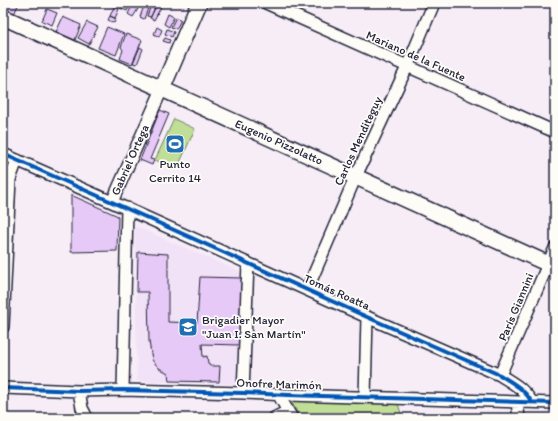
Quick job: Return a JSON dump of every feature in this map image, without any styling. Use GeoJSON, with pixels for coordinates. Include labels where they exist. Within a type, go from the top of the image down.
{"type":"FeatureCollection","features":[{"type":"Feature","properties":{"kind":"main road","name":"Gabriel Ortega"},"geometry":{"type":"LineString","coordinates":[[162,89],[199,3]]}},
{"type":"Feature","properties":{"kind":"main road","name":"Eugenio Pizzolatto"},"geometry":{"type":"LineString","coordinates":[[3,18],[552,265]]}},
{"type":"Feature","properties":{"kind":"street","name":"Mariano de la Fuente"},"geometry":{"type":"LineString","coordinates":[[266,3],[555,132]]}},
{"type":"Feature","properties":{"kind":"street","name":"Carlos Menditeguy"},"geometry":{"type":"LineString","coordinates":[[307,290],[356,176],[407,67],[434,3]]}},
{"type":"Feature","properties":{"kind":"street","name":"Gabriel Ortega"},"geometry":{"type":"LineString","coordinates":[[123,390],[127,208],[112,202],[162,89]]}},
{"type":"Feature","properties":{"kind":"street"},"geometry":{"type":"LineString","coordinates":[[3,154],[112,202]]}},
{"type":"Feature","properties":{"kind":"street"},"geometry":{"type":"LineString","coordinates":[[3,327],[6,179],[16,160]]}},
{"type":"Feature","properties":{"kind":"street","name":"Tomás Roatta"},"geometry":{"type":"LineString","coordinates":[[127,208],[367,317],[500,375],[527,394],[532,402]]}},
{"type":"Feature","properties":{"kind":"street","name":"París Giannini"},"geometry":{"type":"LineString","coordinates":[[500,375],[552,265],[555,248]]}},
{"type":"Feature","properties":{"kind":"street"},"geometry":{"type":"LineString","coordinates":[[243,393],[248,263]]}},
{"type":"Feature","properties":{"kind":"street"},"geometry":{"type":"LineString","coordinates":[[365,397],[367,317]]}},
{"type":"Feature","properties":{"kind":"street","name":"Onofre Marimón"},"geometry":{"type":"LineString","coordinates":[[3,388],[79,391],[123,390],[243,393],[555,403]]}},
{"type":"Feature","properties":{"kind":"street"},"geometry":{"type":"LineString","coordinates":[[79,391],[82,408],[87,418]]}},
{"type":"Feature","properties":{"kind":"street"},"geometry":{"type":"LineString","coordinates":[[274,418],[290,414],[278,394]]}},
{"type":"Feature","properties":{"kind":"street"},"geometry":{"type":"LineString","coordinates":[[517,402],[519,418]]}},
{"type":"Feature","properties":{"kind":"shaded area","name":"Brigadier Mayor \"Juan I. San Martín\""},"geometry":{"type":"Polygon","coordinates":[[[135,226],[241,272],[238,384],[137,381],[135,226]]]}},
{"type":"Feature","properties":{"kind":"green space","name":"Punto Cerrito 14"},"geometry":{"type":"Polygon","coordinates":[[[174,119],[195,129],[177,169],[155,160],[174,119]]]}},
{"type":"Feature","properties":{"kind":"green space"},"geometry":{"type":"Polygon","coordinates":[[[288,395],[396,398],[402,416],[400,418],[300,418],[288,395]]]}},
{"type":"Feature","properties":{"kind":"building"},"geometry":{"type":"Polygon","coordinates":[[[3,3],[19,3],[14,14],[3,9],[3,3]]]}},
{"type":"Feature","properties":{"kind":"building"},"geometry":{"type":"Polygon","coordinates":[[[122,3],[126,3],[125,6],[129,7],[127,11],[120,8],[122,3]]]}},
{"type":"Feature","properties":{"kind":"building"},"geometry":{"type":"Polygon","coordinates":[[[145,3],[150,3],[144,19],[140,17],[145,3]]]}},
{"type":"Feature","properties":{"kind":"building"},"geometry":{"type":"Polygon","coordinates":[[[152,3],[156,4],[151,17],[147,16],[152,3]]]}},
{"type":"Feature","properties":{"kind":"building"},"geometry":{"type":"Polygon","coordinates":[[[157,5],[161,7],[154,20],[150,18],[157,5]]]}},
{"type":"Feature","properties":{"kind":"building"},"geometry":{"type":"Polygon","coordinates":[[[132,6],[138,9],[133,17],[128,14],[132,6]]]}},
{"type":"Feature","properties":{"kind":"building"},"geometry":{"type":"Polygon","coordinates":[[[114,7],[119,9],[115,18],[110,16],[114,7]]]}},
{"type":"Feature","properties":{"kind":"building"},"geometry":{"type":"Polygon","coordinates":[[[47,9],[57,13],[52,25],[42,21],[47,9]]]}},
{"type":"Feature","properties":{"kind":"building"},"geometry":{"type":"Polygon","coordinates":[[[168,14],[174,17],[169,27],[164,24],[168,14]]]}},
{"type":"Feature","properties":{"kind":"building"},"geometry":{"type":"Polygon","coordinates":[[[110,16],[116,19],[114,23],[108,20],[110,16]]]}},
{"type":"Feature","properties":{"kind":"building"},"geometry":{"type":"Polygon","coordinates":[[[63,17],[81,25],[75,40],[56,32],[63,17]]]}},
{"type":"Feature","properties":{"kind":"building"},"geometry":{"type":"Polygon","coordinates":[[[176,17],[181,20],[176,29],[171,27],[176,17]]]}},
{"type":"Feature","properties":{"kind":"building"},"geometry":{"type":"Polygon","coordinates":[[[87,22],[98,27],[89,44],[78,38],[87,22]]]}},
{"type":"Feature","properties":{"kind":"building"},"geometry":{"type":"Polygon","coordinates":[[[107,27],[124,34],[116,55],[98,48],[107,27]]]}},
{"type":"Feature","properties":{"kind":"building"},"geometry":{"type":"Polygon","coordinates":[[[157,27],[162,30],[159,37],[154,34],[157,27]]]}},
{"type":"Feature","properties":{"kind":"building"},"geometry":{"type":"Polygon","coordinates":[[[167,29],[174,32],[172,37],[165,34],[167,29]]]}},
{"type":"Feature","properties":{"kind":"building"},"geometry":{"type":"Polygon","coordinates":[[[126,34],[142,40],[132,64],[120,59],[123,50],[121,47],[126,34]]]}},
{"type":"Feature","properties":{"kind":"building"},"geometry":{"type":"Polygon","coordinates":[[[165,38],[170,40],[169,43],[163,41],[165,38]]]}},
{"type":"Feature","properties":{"kind":"building"},"geometry":{"type":"Polygon","coordinates":[[[140,47],[143,49],[137,64],[133,63],[140,47]]]}},
{"type":"Feature","properties":{"kind":"building"},"geometry":{"type":"Polygon","coordinates":[[[160,110],[169,114],[150,159],[154,160],[152,165],[140,160],[160,110]]]}},
{"type":"Feature","properties":{"kind":"building"},"geometry":{"type":"Polygon","coordinates":[[[71,195],[118,216],[117,251],[71,252],[71,195]]]}},
{"type":"Feature","properties":{"kind":"building"},"geometry":{"type":"Polygon","coordinates":[[[138,252],[168,254],[168,322],[197,323],[200,277],[242,278],[239,345],[202,344],[203,357],[207,356],[210,366],[220,366],[219,382],[169,381],[168,373],[159,368],[152,360],[149,341],[148,292],[137,292],[138,252]]]}},
{"type":"Feature","properties":{"kind":"cycle path"},"geometry":{"type":"LineString","coordinates":[[3,154],[500,375],[522,390],[532,402]]}},
{"type":"Feature","properties":{"kind":"cycle path"},"geometry":{"type":"LineString","coordinates":[[3,388],[79,391],[123,390],[243,393],[555,403]]}},
{"type":"Feature","properties":{"kind":"place","name":"Punto Cerrito 14"},"geometry":{"type":"Point","coordinates":[175,144]}},
{"type":"Feature","properties":{"kind":"place","name":"Brigadier Mayor \"Juan I. San Martín\""},"geometry":{"type":"Point","coordinates":[188,327]}}]}
